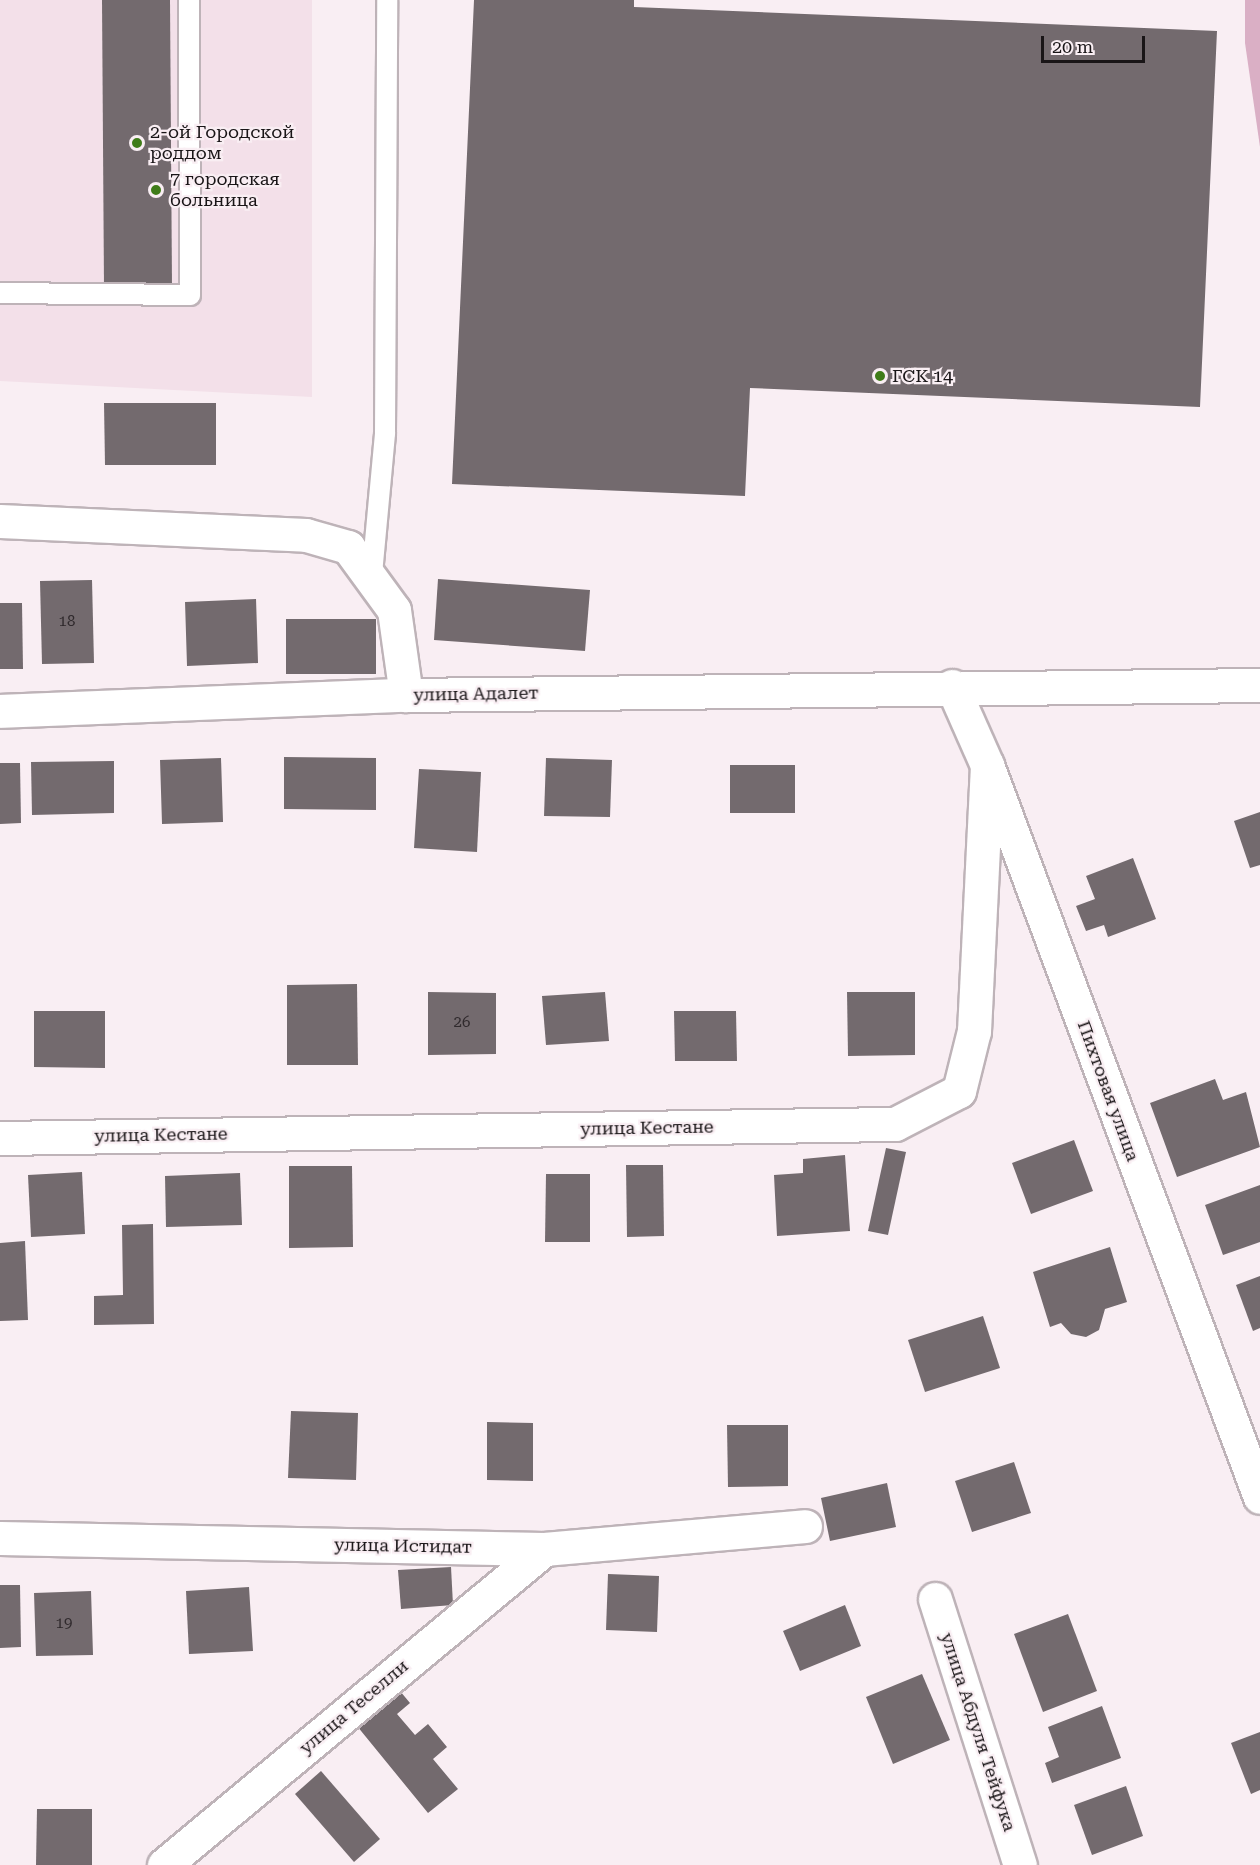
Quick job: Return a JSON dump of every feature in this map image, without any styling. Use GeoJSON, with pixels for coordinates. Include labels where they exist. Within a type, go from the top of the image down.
{"type":"FeatureCollection","features":[{"type":"Feature","properties":{"kind":"street"},"geometry":{"type":"LineString","coordinates":[[0,521],[306,535],[348,547],[372,574],[394,610],[406,695]]}},
{"type":"Feature","properties":{"kind":"street","name":"улица Адалет"},"geometry":{"type":"LineString","coordinates":[[0,711],[406,695],[952,686],[1260,685]]}},
{"type":"Feature","properties":{"kind":"street","name":"Пихтовая улица"},"geometry":{"type":"LineString","coordinates":[[952,686],[987,765],[1260,1497]]}},
{"type":"Feature","properties":{"kind":"street","name":"улица Кестане"},"geometry":{"type":"LineString","coordinates":[[0,1138],[895,1124],[958,1091],[974,1031],[987,765]]}},
{"type":"Feature","properties":{"kind":"street","name":"улица Истидат"},"geometry":{"type":"LineString","coordinates":[[0,1538],[544,1549],[805,1526]]}},
{"type":"Feature","properties":{"kind":"street","name":"улица Теселли"},"geometry":{"type":"LineString","coordinates":[[164,1865],[544,1549]]}},
{"type":"Feature","properties":{"kind":"street","name":"улица Абдуля Тейфука"},"geometry":{"type":"LineString","coordinates":[[935,1599],[1020,1865]]}},
{"type":"Feature","properties":{"kind":"lane"},"geometry":{"type":"LineString","coordinates":[[0,293],[190,296],[189,0]]}},
{"type":"Feature","properties":{"kind":"lane"},"geometry":{"type":"LineString","coordinates":[[372,574],[385,433],[387,0]]}},
{"type":"Feature","properties":{"kind":"shaded area","name":"7 городская больница"},"geometry":{"type":"Polygon","coordinates":[[[0,0],[312,0],[312,397],[0,381],[0,0]]]}},
{"type":"Feature","properties":{"kind":"shaded area"},"geometry":{"type":"Polygon","coordinates":[[[1245,0],[1260,0],[1260,147],[1245,43],[1245,0]]]}},
{"type":"Feature","properties":{"kind":"building","name":"2-ой Городской роддом"},"geometry":{"type":"Polygon","coordinates":[[[102,0],[170,0],[172,286],[104,287],[102,0]]]}},
{"type":"Feature","properties":{"kind":"building"},"geometry":{"type":"Polygon","coordinates":[[[474,0],[634,0],[634,7],[1217,31],[1200,407],[750,388],[745,496],[452,484],[474,0]]]}},
{"type":"Feature","properties":{"kind":"building"},"geometry":{"type":"Polygon","coordinates":[[[104,403],[216,403],[216,465],[105,465],[104,403]]]}},
{"type":"Feature","properties":{"kind":"building"},"geometry":{"type":"Polygon","coordinates":[[[438,579],[590,590],[585,651],[434,640],[438,579]]]}},
{"type":"Feature","properties":{"kind":"building"},"geometry":{"type":"Polygon","coordinates":[[[92,580],[94,663],[42,664],[40,581],[92,580]]]}},
{"type":"Feature","properties":{"kind":"building"},"geometry":{"type":"Polygon","coordinates":[[[256,599],[258,663],[187,666],[185,602],[256,599]]]}},
{"type":"Feature","properties":{"kind":"building"},"geometry":{"type":"Polygon","coordinates":[[[0,603],[22,603],[23,669],[0,669],[0,603]]]}},
{"type":"Feature","properties":{"kind":"building"},"geometry":{"type":"Polygon","coordinates":[[[286,619],[376,619],[376,674],[286,674],[286,619]]]}},
{"type":"Feature","properties":{"kind":"building"},"geometry":{"type":"Polygon","coordinates":[[[284,757],[376,758],[376,810],[284,809],[284,757]]]}},
{"type":"Feature","properties":{"kind":"building"},"geometry":{"type":"Polygon","coordinates":[[[221,758],[223,822],[162,824],[160,760],[221,758]]]}},
{"type":"Feature","properties":{"kind":"building"},"geometry":{"type":"Polygon","coordinates":[[[546,758],[612,760],[610,817],[544,816],[546,758]]]}},
{"type":"Feature","properties":{"kind":"building"},"geometry":{"type":"Polygon","coordinates":[[[114,761],[114,813],[32,815],[31,762],[114,761]]]}},
{"type":"Feature","properties":{"kind":"building"},"geometry":{"type":"Polygon","coordinates":[[[0,763],[20,763],[21,823],[0,824],[0,763]]]}},
{"type":"Feature","properties":{"kind":"building"},"geometry":{"type":"Polygon","coordinates":[[[730,765],[795,765],[795,813],[730,813],[730,765]]]}},
{"type":"Feature","properties":{"kind":"building"},"geometry":{"type":"Polygon","coordinates":[[[419,769],[481,772],[477,852],[414,848],[419,769]]]}},
{"type":"Feature","properties":{"kind":"building"},"geometry":{"type":"Polygon","coordinates":[[[1260,812],[1260,865],[1250,868],[1234,821],[1260,812]]]}},
{"type":"Feature","properties":{"kind":"building"},"geometry":{"type":"Polygon","coordinates":[[[1133,858],[1156,919],[1108,937],[1104,925],[1086,931],[1076,906],[1095,899],[1086,876],[1133,858]]]}},
{"type":"Feature","properties":{"kind":"building"},"geometry":{"type":"Polygon","coordinates":[[[357,984],[358,1065],[287,1065],[287,985],[357,984]]]}},
{"type":"Feature","properties":{"kind":"building"},"geometry":{"type":"Polygon","coordinates":[[[428,992],[496,993],[496,1054],[428,1055],[428,992]]]}},
{"type":"Feature","properties":{"kind":"building"},"geometry":{"type":"Polygon","coordinates":[[[605,992],[609,1041],[546,1045],[542,996],[605,992]]]}},
{"type":"Feature","properties":{"kind":"building"},"geometry":{"type":"Polygon","coordinates":[[[847,992],[915,992],[915,1055],[848,1056],[847,992]]]}},
{"type":"Feature","properties":{"kind":"building"},"geometry":{"type":"Polygon","coordinates":[[[34,1011],[105,1011],[105,1068],[34,1067],[34,1011]]]}},
{"type":"Feature","properties":{"kind":"building"},"geometry":{"type":"Polygon","coordinates":[[[674,1011],[736,1011],[737,1061],[675,1061],[674,1011]]]}},
{"type":"Feature","properties":{"kind":"building"},"geometry":{"type":"Polygon","coordinates":[[[1215,1079],[1223,1100],[1246,1092],[1260,1147],[1177,1177],[1150,1103],[1215,1079]]]}},
{"type":"Feature","properties":{"kind":"building"},"geometry":{"type":"Polygon","coordinates":[[[1074,1140],[1093,1191],[1031,1214],[1012,1163],[1074,1140]]]}},
{"type":"Feature","properties":{"kind":"building"},"geometry":{"type":"Polygon","coordinates":[[[886,1148],[906,1152],[888,1235],[868,1231],[886,1148]]]}},
{"type":"Feature","properties":{"kind":"building"},"geometry":{"type":"Polygon","coordinates":[[[845,1155],[850,1231],[777,1236],[774,1175],[803,1173],[803,1159],[845,1155]]]}},
{"type":"Feature","properties":{"kind":"building"},"geometry":{"type":"Polygon","coordinates":[[[626,1165],[663,1165],[664,1236],[627,1237],[626,1165]]]}},
{"type":"Feature","properties":{"kind":"building"},"geometry":{"type":"Polygon","coordinates":[[[289,1166],[352,1166],[353,1247],[289,1248],[289,1166]]]}},
{"type":"Feature","properties":{"kind":"building"},"geometry":{"type":"Polygon","coordinates":[[[82,1172],[85,1234],[31,1237],[28,1175],[82,1172]]]}},
{"type":"Feature","properties":{"kind":"building"},"geometry":{"type":"Polygon","coordinates":[[[240,1173],[242,1225],[166,1227],[165,1176],[240,1173]]]}},
{"type":"Feature","properties":{"kind":"building"},"geometry":{"type":"Polygon","coordinates":[[[546,1174],[590,1174],[590,1242],[545,1242],[546,1174]]]}},
{"type":"Feature","properties":{"kind":"building"},"geometry":{"type":"Polygon","coordinates":[[[1260,1185],[1260,1242],[1223,1255],[1205,1205],[1260,1185]]]}},
{"type":"Feature","properties":{"kind":"building"},"geometry":{"type":"Polygon","coordinates":[[[153,1224],[154,1324],[94,1325],[94,1296],[123,1295],[122,1225],[153,1224]]]}},
{"type":"Feature","properties":{"kind":"building"},"geometry":{"type":"Polygon","coordinates":[[[25,1241],[28,1320],[0,1321],[0,1243],[25,1241]]]}},
{"type":"Feature","properties":{"kind":"building"},"geometry":{"type":"Polygon","coordinates":[[[1110,1247],[1127,1302],[1105,1309],[1099,1330],[1086,1337],[1071,1334],[1061,1323],[1050,1327],[1033,1272],[1110,1247]]]}},
{"type":"Feature","properties":{"kind":"building"},"geometry":{"type":"Polygon","coordinates":[[[1260,1276],[1260,1328],[1253,1331],[1236,1285],[1260,1276]]]}},
{"type":"Feature","properties":{"kind":"building"},"geometry":{"type":"Polygon","coordinates":[[[983,1316],[1000,1368],[925,1392],[908,1340],[983,1316]]]}},
{"type":"Feature","properties":{"kind":"building"},"geometry":{"type":"Polygon","coordinates":[[[291,1411],[358,1413],[356,1480],[288,1478],[291,1411]]]}},
{"type":"Feature","properties":{"kind":"building"},"geometry":{"type":"Polygon","coordinates":[[[487,1422],[533,1423],[533,1481],[487,1480],[487,1422]]]}},
{"type":"Feature","properties":{"kind":"building"},"geometry":{"type":"Polygon","coordinates":[[[727,1425],[788,1425],[788,1486],[728,1487],[727,1425]]]}},
{"type":"Feature","properties":{"kind":"building"},"geometry":{"type":"Polygon","coordinates":[[[1014,1462],[1031,1513],[972,1532],[955,1481],[1014,1462]]]}},
{"type":"Feature","properties":{"kind":"building"},"geometry":{"type":"Polygon","coordinates":[[[887,1483],[896,1527],[830,1541],[821,1498],[887,1483]]]}},
{"type":"Feature","properties":{"kind":"building"},"geometry":{"type":"Polygon","coordinates":[[[451,1567],[453,1605],[401,1609],[398,1570],[451,1567]]]}},
{"type":"Feature","properties":{"kind":"building"},"geometry":{"type":"Polygon","coordinates":[[[608,1574],[659,1576],[657,1632],[606,1630],[608,1574]]]}},
{"type":"Feature","properties":{"kind":"building"},"geometry":{"type":"Polygon","coordinates":[[[0,1585],[20,1585],[21,1647],[0,1648],[0,1585]]]}},
{"type":"Feature","properties":{"kind":"building"},"geometry":{"type":"Polygon","coordinates":[[[249,1587],[253,1651],[189,1654],[186,1591],[249,1587]]]}},
{"type":"Feature","properties":{"kind":"building"},"geometry":{"type":"Polygon","coordinates":[[[91,1591],[93,1655],[36,1656],[34,1593],[91,1591]]]}},
{"type":"Feature","properties":{"kind":"building"},"geometry":{"type":"Polygon","coordinates":[[[845,1605],[861,1646],[800,1671],[783,1631],[845,1605]]]}},
{"type":"Feature","properties":{"kind":"building"},"geometry":{"type":"Polygon","coordinates":[[[1068,1614],[1097,1691],[1043,1712],[1014,1634],[1068,1614]]]}},
{"type":"Feature","properties":{"kind":"building"},"geometry":{"type":"Polygon","coordinates":[[[922,1674],[950,1740],[893,1764],[866,1697],[922,1674]]]}},
{"type":"Feature","properties":{"kind":"building"},"geometry":{"type":"Polygon","coordinates":[[[400,1691],[410,1703],[397,1714],[415,1735],[428,1724],[447,1747],[433,1759],[458,1789],[428,1813],[357,1726],[400,1691]]]}},
{"type":"Feature","properties":{"kind":"building"},"geometry":{"type":"Polygon","coordinates":[[[1102,1706],[1121,1758],[1052,1783],[1045,1763],[1059,1757],[1048,1727],[1102,1706]]]}},
{"type":"Feature","properties":{"kind":"building"},"geometry":{"type":"Polygon","coordinates":[[[1260,1732],[1260,1790],[1251,1794],[1231,1743],[1260,1732]]]}},
{"type":"Feature","properties":{"kind":"building"},"geometry":{"type":"Polygon","coordinates":[[[321,1771],[380,1839],[354,1862],[295,1794],[321,1771]]]}},
{"type":"Feature","properties":{"kind":"building"},"geometry":{"type":"Polygon","coordinates":[[[1126,1786],[1143,1836],[1092,1855],[1074,1805],[1126,1786]]]}},
{"type":"Feature","properties":{"kind":"building"},"geometry":{"type":"Polygon","coordinates":[[[37,1809],[92,1809],[92,1865],[36,1865],[37,1809]]]}},
{"type":"Feature","properties":{"kind":"place","name":"2-ой Городской роддом"},"geometry":{"type":"Point","coordinates":[137,143]}},
{"type":"Feature","properties":{"kind":"place","name":"7 городская больница"},"geometry":{"type":"Point","coordinates":[156,190]}},
{"type":"Feature","properties":{"kind":"place","name":"ГСК 14"},"geometry":{"type":"Point","coordinates":[880,376]}}]}
